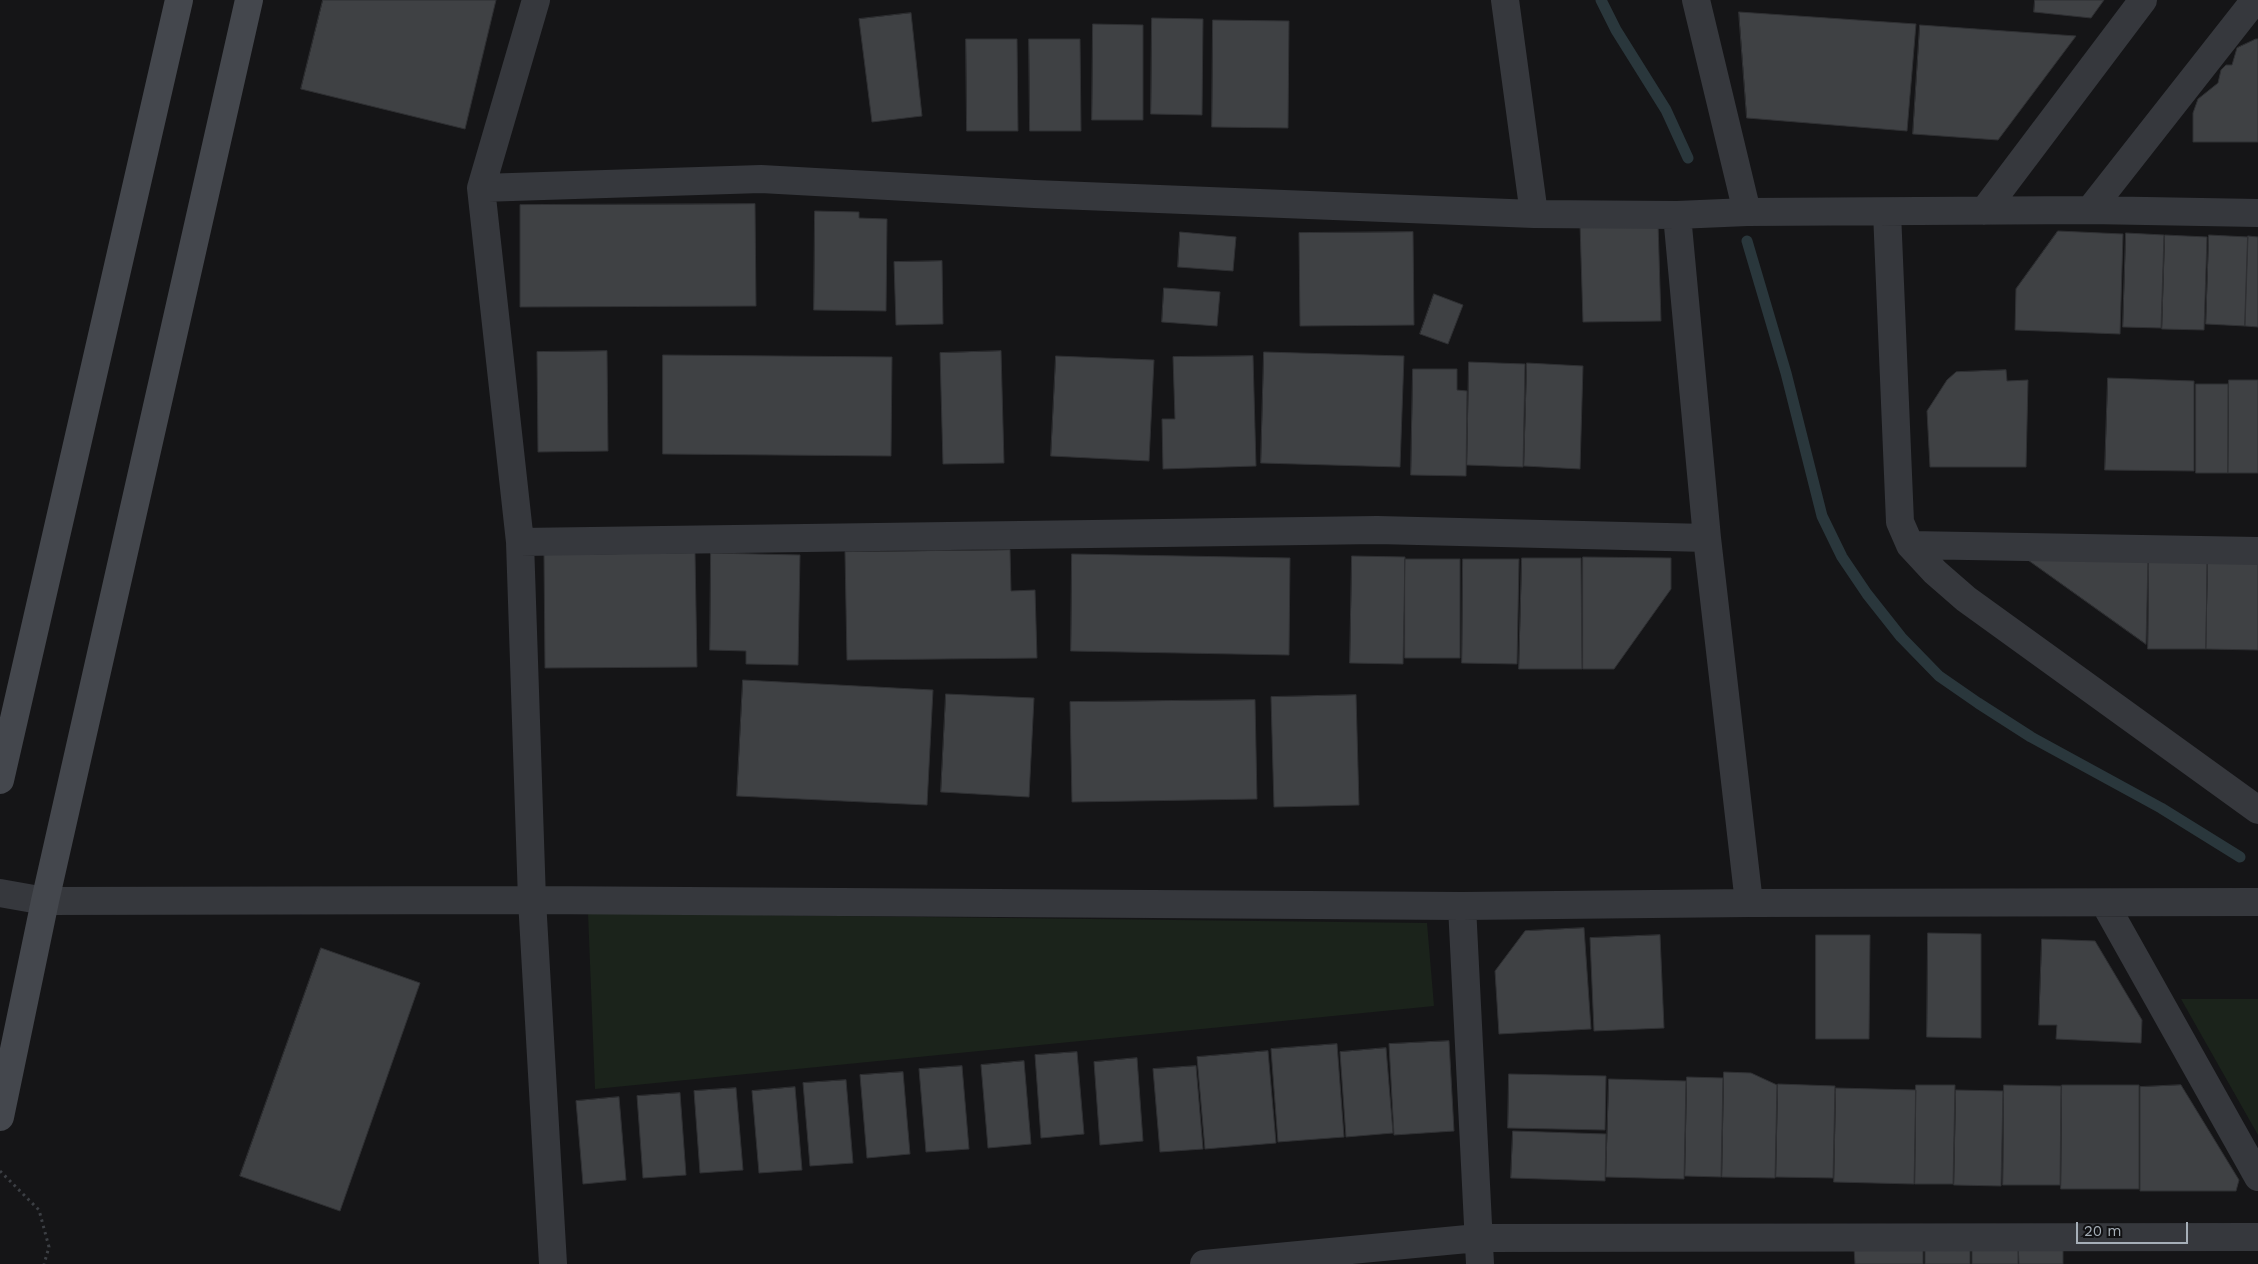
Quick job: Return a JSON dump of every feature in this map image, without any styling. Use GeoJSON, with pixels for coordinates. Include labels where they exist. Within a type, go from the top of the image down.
{"type":"FeatureCollection","features":[{"type":"Feature","properties":{"kind":"main road"},"geometry":{"type":"LineString","coordinates":[[0,780],[179,0]]}},
{"type":"Feature","properties":{"kind":"main road"},"geometry":{"type":"LineString","coordinates":[[0,1117],[45,901],[249,0]]}},
{"type":"Feature","properties":{"kind":"street"},"geometry":{"type":"LineString","coordinates":[[536,0],[481,188],[520,542],[532,900],[552,1264]]}},
{"type":"Feature","properties":{"kind":"street"},"geometry":{"type":"LineString","coordinates":[[1506,0],[1534,214]]}},
{"type":"Feature","properties":{"kind":"street"},"geometry":{"type":"LineString","coordinates":[[1696,0],[1747,212]]}},
{"type":"Feature","properties":{"kind":"street"},"geometry":{"type":"LineString","coordinates":[[1984,211],[2143,0]]}},
{"type":"Feature","properties":{"kind":"street"},"geometry":{"type":"LineString","coordinates":[[2090,210],[2255,0]]}},
{"type":"Feature","properties":{"kind":"street"},"geometry":{"type":"LineString","coordinates":[[481,188],[762,179],[1034,194],[1534,214],[1677,215],[1747,212],[2090,210],[2258,212]]}},
{"type":"Feature","properties":{"kind":"street"},"geometry":{"type":"LineString","coordinates":[[1887,212],[1900,522],[1910,545],[1935,572],[1966,599],[2258,810]]}},
{"type":"Feature","properties":{"kind":"street"},"geometry":{"type":"LineString","coordinates":[[1677,215],[1707,538],[1749,903]]}},
{"type":"Feature","properties":{"kind":"street"},"geometry":{"type":"LineString","coordinates":[[520,542],[1377,530],[1707,538]]}},
{"type":"Feature","properties":{"kind":"street"},"geometry":{"type":"LineString","coordinates":[[1910,545],[2258,551]]}},
{"type":"Feature","properties":{"kind":"street"},"geometry":{"type":"LineString","coordinates":[[0,893],[45,901],[532,900],[1462,906],[1749,903],[2105,904],[2258,902]]}},
{"type":"Feature","properties":{"kind":"street"},"geometry":{"type":"LineString","coordinates":[[2105,904],[2258,1177]]}},
{"type":"Feature","properties":{"kind":"street"},"geometry":{"type":"LineString","coordinates":[[1462,906],[1479,1251]]}},
{"type":"Feature","properties":{"kind":"street"},"geometry":{"type":"LineString","coordinates":[[1204,1264],[1479,1251],[2258,1237]]}},
{"type":"Feature","properties":{"kind":"path"},"geometry":{"type":"LineString","coordinates":[[0,1171],[39,1210],[49,1247],[44,1264]]}},
{"type":"Feature","properties":{"kind":"shaded area"},"geometry":{"type":"Polygon","coordinates":[[[588,913],[1427,923],[1434,1006],[595,1089],[588,913]]]}},
{"type":"Feature","properties":{"kind":"shaded area"},"geometry":{"type":"Polygon","coordinates":[[[2181,999],[2258,999],[2258,1135],[2181,999]]]}},
{"type":"Feature","properties":{"kind":"building"},"geometry":{"type":"Polygon","coordinates":[[[323,0],[496,0],[465,129],[301,89],[323,0]]]}},
{"type":"Feature","properties":{"kind":"building"},"geometry":{"type":"Polygon","coordinates":[[[2035,0],[2104,0],[2091,18],[2034,12],[2035,0]]]}},
{"type":"Feature","properties":{"kind":"building"},"geometry":{"type":"Polygon","coordinates":[[[1739,12],[1916,24],[1907,131],[1747,118],[1739,12]]]}},
{"type":"Feature","properties":{"kind":"building"},"geometry":{"type":"Polygon","coordinates":[[[911,13],[922,116],[872,122],[859,19],[911,13]]]}},
{"type":"Feature","properties":{"kind":"building"},"geometry":{"type":"Polygon","coordinates":[[[1152,18],[1203,19],[1202,115],[1151,114],[1152,18]]]}},
{"type":"Feature","properties":{"kind":"building"},"geometry":{"type":"Polygon","coordinates":[[[1213,20],[1289,21],[1288,128],[1212,127],[1213,20]]]}},
{"type":"Feature","properties":{"kind":"building"},"geometry":{"type":"Polygon","coordinates":[[[1093,24],[1143,25],[1143,120],[1092,120],[1093,24]]]}},
{"type":"Feature","properties":{"kind":"building"},"geometry":{"type":"Polygon","coordinates":[[[1920,25],[2076,36],[1998,140],[1913,134],[1920,25]]]}},
{"type":"Feature","properties":{"kind":"building"},"geometry":{"type":"Polygon","coordinates":[[[966,39],[1017,39],[1018,131],[967,131],[966,39]]]}},
{"type":"Feature","properties":{"kind":"building"},"geometry":{"type":"Polygon","coordinates":[[[1029,39],[1080,39],[1081,131],[1030,131],[1029,39]]]}},
{"type":"Feature","properties":{"kind":"building"},"geometry":{"type":"Polygon","coordinates":[[[2258,39],[2258,142],[2193,142],[2193,113],[2198,99],[2218,83],[2221,70],[2226,65],[2232,65],[2237,48],[2258,39]]]}},
{"type":"Feature","properties":{"kind":"building"},"geometry":{"type":"Polygon","coordinates":[[[755,204],[756,306],[520,307],[520,205],[755,204]]]}},
{"type":"Feature","properties":{"kind":"building"},"geometry":{"type":"Polygon","coordinates":[[[815,211],[859,212],[859,218],[887,219],[886,311],[814,310],[815,211]]]}},
{"type":"Feature","properties":{"kind":"building"},"geometry":{"type":"Polygon","coordinates":[[[1658,222],[1661,321],[1583,322],[1580,224],[1658,222]]]}},
{"type":"Feature","properties":{"kind":"building"},"geometry":{"type":"Polygon","coordinates":[[[2058,231],[2123,234],[2120,334],[2015,330],[2016,289],[2058,231]]]}},
{"type":"Feature","properties":{"kind":"building"},"geometry":{"type":"Polygon","coordinates":[[[1180,232],[1236,237],[1233,271],[1178,267],[1180,232]]]}},
{"type":"Feature","properties":{"kind":"building"},"geometry":{"type":"Polygon","coordinates":[[[1413,232],[1414,325],[1300,326],[1299,233],[1413,232]]]}},
{"type":"Feature","properties":{"kind":"building"},"geometry":{"type":"Polygon","coordinates":[[[2126,233],[2164,235],[2161,328],[2123,327],[2126,233]]]}},
{"type":"Feature","properties":{"kind":"building"},"geometry":{"type":"Polygon","coordinates":[[[2165,235],[2207,237],[2204,330],[2162,329],[2165,235]]]}},
{"type":"Feature","properties":{"kind":"building"},"geometry":{"type":"Polygon","coordinates":[[[2209,235],[2248,237],[2245,326],[2206,324],[2209,235]]]}},
{"type":"Feature","properties":{"kind":"building"},"geometry":{"type":"Polygon","coordinates":[[[2248,236],[2258,237],[2258,327],[2245,326],[2248,236]]]}},
{"type":"Feature","properties":{"kind":"building"},"geometry":{"type":"Polygon","coordinates":[[[942,261],[943,324],[896,325],[894,262],[942,261]]]}},
{"type":"Feature","properties":{"kind":"building"},"geometry":{"type":"Polygon","coordinates":[[[1164,288],[1220,292],[1217,326],[1162,322],[1164,288]]]}},
{"type":"Feature","properties":{"kind":"building"},"geometry":{"type":"Polygon","coordinates":[[[1434,294],[1463,305],[1448,344],[1420,334],[1434,294]]]}},
{"type":"Feature","properties":{"kind":"building"},"geometry":{"type":"Polygon","coordinates":[[[607,351],[608,451],[538,452],[537,352],[607,351]]]}},
{"type":"Feature","properties":{"kind":"building"},"geometry":{"type":"Polygon","coordinates":[[[1001,351],[1004,463],[943,464],[940,353],[1001,351]]]}},
{"type":"Feature","properties":{"kind":"building"},"geometry":{"type":"Polygon","coordinates":[[[1264,352],[1404,356],[1400,467],[1261,463],[1264,352]]]}},
{"type":"Feature","properties":{"kind":"building"},"geometry":{"type":"Polygon","coordinates":[[[663,355],[892,357],[891,456],[663,454],[663,355]]]}},
{"type":"Feature","properties":{"kind":"building"},"geometry":{"type":"Polygon","coordinates":[[[1056,356],[1154,360],[1149,461],[1051,456],[1056,356]]]}},
{"type":"Feature","properties":{"kind":"building"},"geometry":{"type":"Polygon","coordinates":[[[1253,356],[1256,466],[1163,469],[1162,419],[1175,419],[1173,357],[1253,356]]]}},
{"type":"Feature","properties":{"kind":"building"},"geometry":{"type":"Polygon","coordinates":[[[1469,362],[1525,364],[1523,467],[1467,465],[1469,362]]]}},
{"type":"Feature","properties":{"kind":"building"},"geometry":{"type":"Polygon","coordinates":[[[1527,363],[1583,366],[1580,469],[1524,466],[1527,363]]]}},
{"type":"Feature","properties":{"kind":"building"},"geometry":{"type":"Polygon","coordinates":[[[1413,369],[1457,369],[1457,390],[1467,391],[1466,476],[1411,475],[1413,369]]]}},
{"type":"Feature","properties":{"kind":"building"},"geometry":{"type":"Polygon","coordinates":[[[2006,370],[2007,381],[2028,380],[2026,467],[1930,467],[1927,411],[1947,380],[1956,372],[2006,370]]]}},
{"type":"Feature","properties":{"kind":"building"},"geometry":{"type":"Polygon","coordinates":[[[2108,378],[2194,381],[2194,471],[2105,470],[2108,378]]]}},
{"type":"Feature","properties":{"kind":"building"},"geometry":{"type":"Polygon","coordinates":[[[2229,380],[2258,380],[2258,473],[2228,473],[2229,380]]]}},
{"type":"Feature","properties":{"kind":"building"},"geometry":{"type":"Polygon","coordinates":[[[2196,384],[2228,384],[2228,473],[2196,473],[2196,384]]]}},
{"type":"Feature","properties":{"kind":"building"},"geometry":{"type":"Polygon","coordinates":[[[1010,550],[1011,591],[1035,590],[1037,658],[847,660],[845,552],[1010,550]]]}},
{"type":"Feature","properties":{"kind":"building"},"geometry":{"type":"Polygon","coordinates":[[[695,553],[697,667],[545,668],[544,555],[695,553]]]}},
{"type":"Feature","properties":{"kind":"building"},"geometry":{"type":"Polygon","coordinates":[[[711,553],[800,555],[798,665],[746,664],[746,651],[710,650],[711,553]]]}},
{"type":"Feature","properties":{"kind":"building"},"geometry":{"type":"Polygon","coordinates":[[[1072,554],[1290,558],[1289,655],[1071,651],[1072,554]]]}},
{"type":"Feature","properties":{"kind":"building"},"geometry":{"type":"Polygon","coordinates":[[[1352,556],[1405,557],[1403,664],[1350,663],[1352,556]]]}},
{"type":"Feature","properties":{"kind":"building"},"geometry":{"type":"Polygon","coordinates":[[[1583,557],[1671,558],[1671,589],[1614,669],[1583,669],[1583,557]]]}},
{"type":"Feature","properties":{"kind":"building"},"geometry":{"type":"Polygon","coordinates":[[[2024,557],[2148,559],[2146,644],[2024,557]]]}},
{"type":"Feature","properties":{"kind":"building"},"geometry":{"type":"Polygon","coordinates":[[[1522,558],[1581,558],[1582,669],[1519,669],[1522,558]]]}},
{"type":"Feature","properties":{"kind":"building"},"geometry":{"type":"Polygon","coordinates":[[[1405,559],[1460,559],[1460,658],[1405,658],[1405,559]]]}},
{"type":"Feature","properties":{"kind":"building"},"geometry":{"type":"Polygon","coordinates":[[[1463,559],[1519,559],[1517,664],[1462,663],[1463,559]]]}},
{"type":"Feature","properties":{"kind":"building"},"geometry":{"type":"Polygon","coordinates":[[[2149,560],[2207,561],[2206,649],[2148,649],[2149,560]]]}},
{"type":"Feature","properties":{"kind":"building"},"geometry":{"type":"Polygon","coordinates":[[[2208,560],[2258,562],[2258,650],[2206,649],[2208,560]]]}},
{"type":"Feature","properties":{"kind":"building"},"geometry":{"type":"Polygon","coordinates":[[[743,680],[933,690],[927,805],[737,796],[743,680]]]}},
{"type":"Feature","properties":{"kind":"building"},"geometry":{"type":"Polygon","coordinates":[[[946,694],[1034,698],[1029,797],[941,792],[946,694]]]}},
{"type":"Feature","properties":{"kind":"building"},"geometry":{"type":"Polygon","coordinates":[[[1356,695],[1359,805],[1274,807],[1271,697],[1356,695]]]}},
{"type":"Feature","properties":{"kind":"building"},"geometry":{"type":"Polygon","coordinates":[[[1255,700],[1257,799],[1072,802],[1070,702],[1255,700]]]}},
{"type":"Feature","properties":{"kind":"building"},"geometry":{"type":"Polygon","coordinates":[[[1584,928],[1591,1029],[1499,1034],[1495,971],[1525,931],[1584,928]]]}},
{"type":"Feature","properties":{"kind":"building"},"geometry":{"type":"Polygon","coordinates":[[[1928,933],[1981,934],[1981,1038],[1927,1037],[1928,933]]]}},
{"type":"Feature","properties":{"kind":"building"},"geometry":{"type":"Polygon","coordinates":[[[1660,935],[1664,1028],[1594,1031],[1590,938],[1660,935]]]}},
{"type":"Feature","properties":{"kind":"building"},"geometry":{"type":"Polygon","coordinates":[[[1816,935],[1870,935],[1869,1039],[1816,1039],[1816,935]]]}},
{"type":"Feature","properties":{"kind":"building"},"geometry":{"type":"Polygon","coordinates":[[[2042,939],[2095,941],[2142,1020],[2141,1043],[2056,1039],[2057,1025],[2039,1025],[2042,939]]]}},
{"type":"Feature","properties":{"kind":"building"},"geometry":{"type":"Polygon","coordinates":[[[321,948],[420,983],[340,1211],[240,1176],[321,948]]]}},
{"type":"Feature","properties":{"kind":"building"},"geometry":{"type":"Polygon","coordinates":[[[1449,1041],[1454,1131],[1394,1135],[1389,1044],[1449,1041]]]}},
{"type":"Feature","properties":{"kind":"building"},"geometry":{"type":"Polygon","coordinates":[[[1337,1044],[1344,1137],[1278,1142],[1271,1049],[1337,1044]]]}},
{"type":"Feature","properties":{"kind":"building"},"geometry":{"type":"Polygon","coordinates":[[[1386,1048],[1393,1133],[1346,1137],[1340,1052],[1386,1048]]]}},
{"type":"Feature","properties":{"kind":"building"},"geometry":{"type":"Polygon","coordinates":[[[1268,1051],[1276,1143],[1205,1149],[1197,1057],[1268,1051]]]}},
{"type":"Feature","properties":{"kind":"building"},"geometry":{"type":"Polygon","coordinates":[[[1077,1052],[1084,1134],[1041,1138],[1035,1055],[1077,1052]]]}},
{"type":"Feature","properties":{"kind":"building"},"geometry":{"type":"Polygon","coordinates":[[[1137,1058],[1143,1141],[1100,1145],[1094,1062],[1137,1058]]]}},
{"type":"Feature","properties":{"kind":"building"},"geometry":{"type":"Polygon","coordinates":[[[1024,1061],[1031,1144],[988,1148],[981,1065],[1024,1061]]]}},
{"type":"Feature","properties":{"kind":"building"},"geometry":{"type":"Polygon","coordinates":[[[962,1066],[969,1149],[926,1152],[919,1069],[962,1066]]]}},
{"type":"Feature","properties":{"kind":"building"},"geometry":{"type":"Polygon","coordinates":[[[1196,1066],[1203,1149],[1160,1152],[1153,1069],[1196,1066]]]}},
{"type":"Feature","properties":{"kind":"building"},"geometry":{"type":"Polygon","coordinates":[[[903,1072],[910,1154],[867,1158],[860,1075],[903,1072]]]}},
{"type":"Feature","properties":{"kind":"building"},"geometry":{"type":"Polygon","coordinates":[[[1724,1072],[1751,1073],[1777,1085],[1775,1178],[1722,1177],[1724,1072]]]}},
{"type":"Feature","properties":{"kind":"building"},"geometry":{"type":"Polygon","coordinates":[[[1509,1074],[1606,1076],[1605,1130],[1508,1128],[1509,1074]]]}},
{"type":"Feature","properties":{"kind":"building"},"geometry":{"type":"Polygon","coordinates":[[[1687,1077],[1723,1078],[1721,1177],[1685,1176],[1687,1077]]]}},
{"type":"Feature","properties":{"kind":"building"},"geometry":{"type":"Polygon","coordinates":[[[1609,1079],[1686,1081],[1684,1179],[1606,1177],[1609,1079]]]}},
{"type":"Feature","properties":{"kind":"building"},"geometry":{"type":"Polygon","coordinates":[[[846,1080],[853,1163],[810,1166],[803,1083],[846,1080]]]}},
{"type":"Feature","properties":{"kind":"building"},"geometry":{"type":"Polygon","coordinates":[[[1778,1084],[1835,1086],[1833,1178],[1776,1177],[1778,1084]]]}},
{"type":"Feature","properties":{"kind":"building"},"geometry":{"type":"Polygon","coordinates":[[[1916,1085],[1955,1085],[1953,1184],[1915,1184],[1916,1085]]]}},
{"type":"Feature","properties":{"kind":"building"},"geometry":{"type":"Polygon","coordinates":[[[2004,1085],[2061,1086],[2060,1185],[2003,1185],[2004,1085]]]}},
{"type":"Feature","properties":{"kind":"building"},"geometry":{"type":"Polygon","coordinates":[[[2062,1085],[2139,1085],[2139,1189],[2061,1189],[2062,1085]]]}},
{"type":"Feature","properties":{"kind":"building"},"geometry":{"type":"Polygon","coordinates":[[[2181,1085],[2239,1180],[2236,1191],[2140,1191],[2140,1087],[2181,1085]]]}},
{"type":"Feature","properties":{"kind":"building"},"geometry":{"type":"Polygon","coordinates":[[[795,1087],[802,1170],[759,1173],[752,1091],[795,1087]]]}},
{"type":"Feature","properties":{"kind":"building"},"geometry":{"type":"Polygon","coordinates":[[[736,1088],[743,1170],[700,1173],[694,1091],[736,1088]]]}},
{"type":"Feature","properties":{"kind":"building"},"geometry":{"type":"Polygon","coordinates":[[[1836,1088],[1916,1090],[1914,1184],[1834,1182],[1836,1088]]]}},
{"type":"Feature","properties":{"kind":"building"},"geometry":{"type":"Polygon","coordinates":[[[1956,1090],[2003,1091],[2001,1186],[1954,1185],[1956,1090]]]}},
{"type":"Feature","properties":{"kind":"building"},"geometry":{"type":"Polygon","coordinates":[[[680,1093],[686,1175],[643,1178],[637,1096],[680,1093]]]}},
{"type":"Feature","properties":{"kind":"building"},"geometry":{"type":"Polygon","coordinates":[[[619,1097],[626,1180],[583,1184],[576,1101],[619,1097]]]}},
{"type":"Feature","properties":{"kind":"building"},"geometry":{"type":"Polygon","coordinates":[[[1513,1131],[1606,1134],[1605,1181],[1511,1178],[1513,1131]]]}},
{"type":"Feature","properties":{"kind":"building"},"geometry":{"type":"Polygon","coordinates":[[[2063,1244],[2063,1264],[2019,1264],[2018,1245],[2063,1244]]]}},
{"type":"Feature","properties":{"kind":"building"},"geometry":{"type":"Polygon","coordinates":[[[1970,1245],[1970,1264],[1925,1264],[1925,1247],[1970,1245]]]}},
{"type":"Feature","properties":{"kind":"building"},"geometry":{"type":"Polygon","coordinates":[[[2018,1245],[2018,1264],[1972,1264],[1972,1246],[2018,1245]]]}},
{"type":"Feature","properties":{"kind":"building"},"geometry":{"type":"Polygon","coordinates":[[[1923,1247],[1923,1264],[1855,1264],[1854,1248],[1923,1247]]]}},
{"type":"Feature","properties":{"kind":"waterway"},"geometry":{"type":"LineString","coordinates":[[1601,0],[1616,30],[1666,110],[1688,158]]}},
{"type":"Feature","properties":{"kind":"waterway"},"geometry":{"type":"LineString","coordinates":[[1747,241],[1786,373],[1822,516],[1842,557],[1867,594],[1901,637],[1939,676],[1978,703],[2031,737],[2161,808],[2240,857]]}}]}
